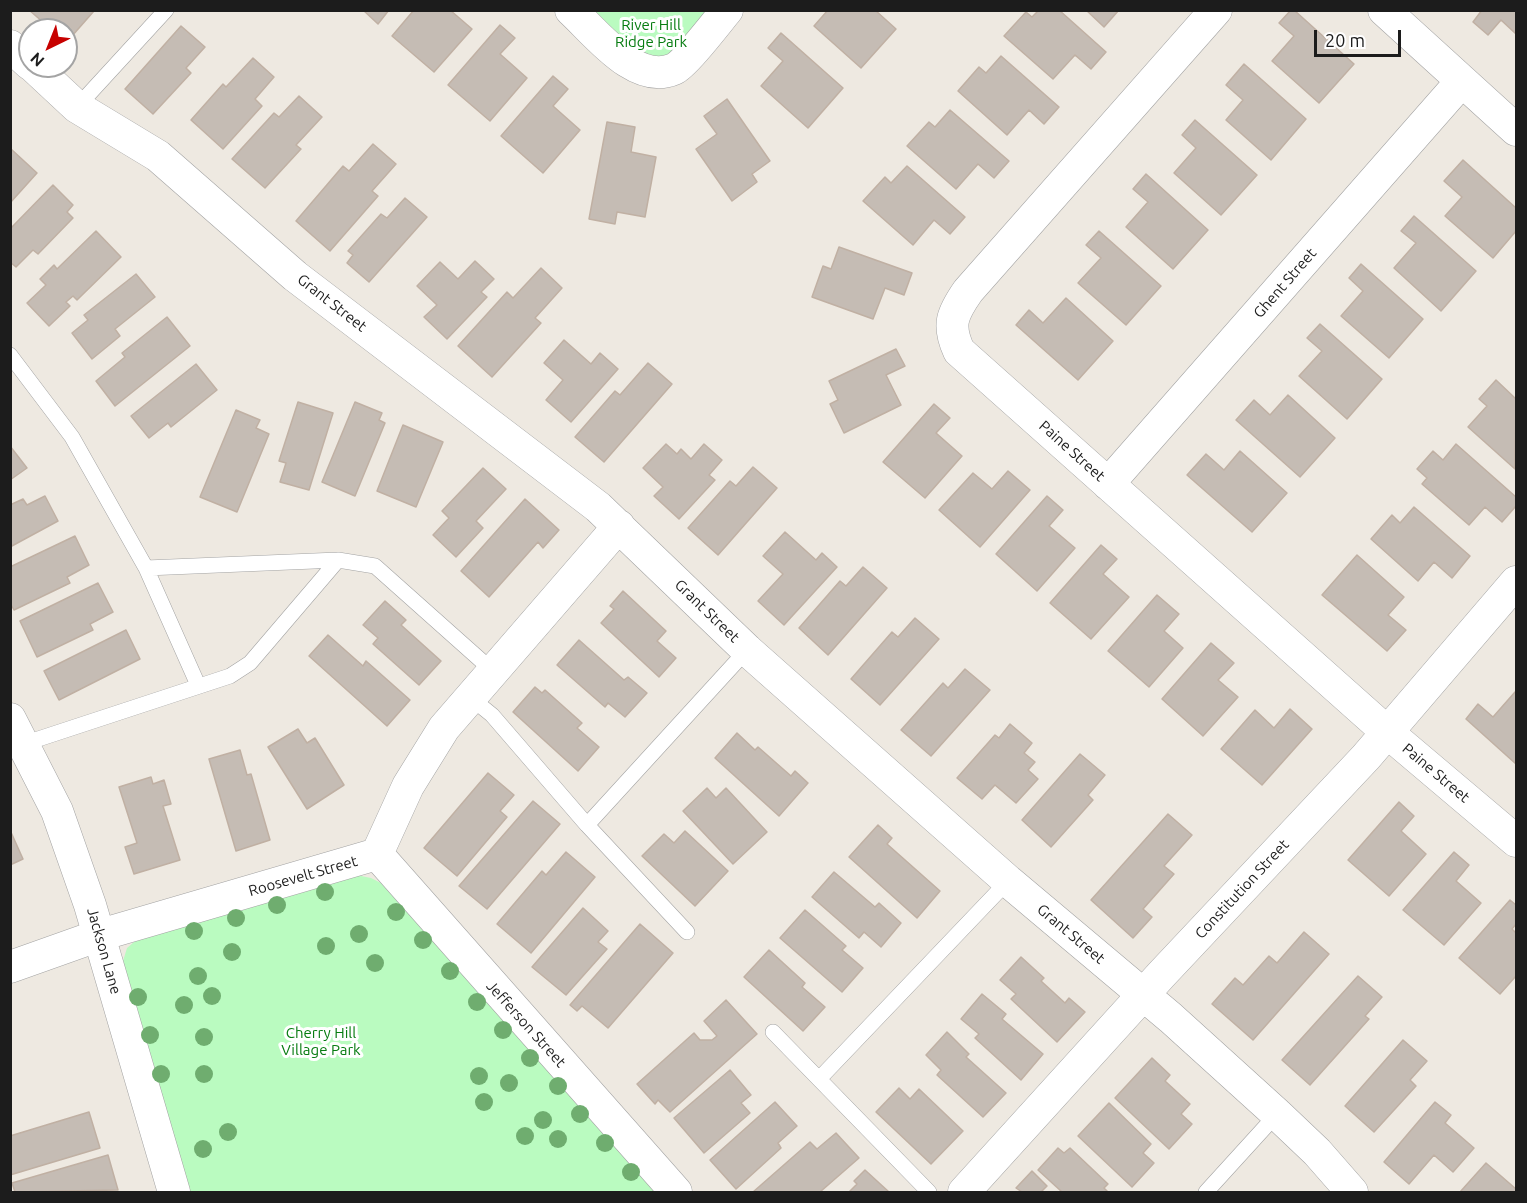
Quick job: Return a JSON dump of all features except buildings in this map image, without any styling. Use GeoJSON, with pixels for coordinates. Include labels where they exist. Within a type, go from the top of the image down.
{"type":"FeatureCollection","features":[{"type":"Feature","properties":{"kind":"street"},"geometry":{"type":"LineString","coordinates":[[571,10],[626,61],[639,70],[652,73],[675,68],[727,10]]}},
{"type":"Feature","properties":{"kind":"street","name":"Paine Street"},"geometry":{"type":"LineString","coordinates":[[1216,10],[968,291],[955,310],[951,333],[959,351],[1387,732],[1516,841]]}},
{"type":"Feature","properties":{"kind":"street"},"geometry":{"type":"LineString","coordinates":[[1384,10],[1516,130]]}},
{"type":"Feature","properties":{"kind":"street","name":"Grant Street"},"geometry":{"type":"LineString","coordinates":[[45,78],[77,107],[158,156],[295,276],[619,526],[747,650],[1008,881],[1144,995],[1277,1114],[1317,1152],[1352,1192]]}},
{"type":"Feature","properties":{"kind":"street","name":"Ghent Street"},"geometry":{"type":"LineString","coordinates":[[1108,484],[1461,82]]}},
{"type":"Feature","properties":{"kind":"street","name":"Roosevelt Street"},"geometry":{"type":"LineString","coordinates":[[10,967],[100,935],[376,855],[408,786],[444,728],[619,526]]}},
{"type":"Feature","properties":{"kind":"street","name":"Constitution Street"},"geometry":{"type":"LineString","coordinates":[[964,1192],[1387,732],[1516,582]]}},
{"type":"Feature","properties":{"kind":"street","name":"Jackson Lane"},"geometry":{"type":"LineString","coordinates":[[17,732],[57,811],[100,935],[174,1192]]}},
{"type":"Feature","properties":{"kind":"street","name":"Jefferson Street"},"geometry":{"type":"LineString","coordinates":[[376,855],[676,1192]]}},
{"type":"Feature","properties":{"kind":"lane"},"geometry":{"type":"LineString","coordinates":[[77,107],[166,10]]}},
{"type":"Feature","properties":{"kind":"lane"},"geometry":{"type":"LineString","coordinates":[[10,355],[72,437],[146,568],[198,685]]}},
{"type":"Feature","properties":{"kind":"lane"},"geometry":{"type":"LineString","coordinates":[[146,568],[338,560],[375,566],[494,672]]}},
{"type":"Feature","properties":{"kind":"lane"},"geometry":{"type":"LineString","coordinates":[[17,732],[230,676],[250,663],[338,560]]}},
{"type":"Feature","properties":{"kind":"lane"},"geometry":{"type":"LineString","coordinates":[[587,825],[747,650]]}},
{"type":"Feature","properties":{"kind":"lane"},"geometry":{"type":"LineString","coordinates":[[471,698],[492,715],[587,825],[687,932]]}},
{"type":"Feature","properties":{"kind":"lane"},"geometry":{"type":"LineString","coordinates":[[820,1078],[1008,881]]}},
{"type":"Feature","properties":{"kind":"lane"},"geometry":{"type":"LineString","coordinates":[[773,1032],[929,1192]]}},
{"type":"Feature","properties":{"kind":"lane"},"geometry":{"type":"LineString","coordinates":[[1206,1192],[1277,1114]]}},
{"type":"Feature","properties":{"kind":"green space","name":"River Hill Ridge Park"},"geometry":{"type":"Polygon","coordinates":[[[587,11],[710,11],[678,47],[665,57],[646,58],[587,11]]]}},
{"type":"Feature","properties":{"kind":"green space","name":"Cherry Hill Village Park"},"geometry":{"type":"Polygon","coordinates":[[[356,875],[381,883],[659,1192],[187,1192],[123,961],[127,948],[141,936],[356,875]]]}}]}
